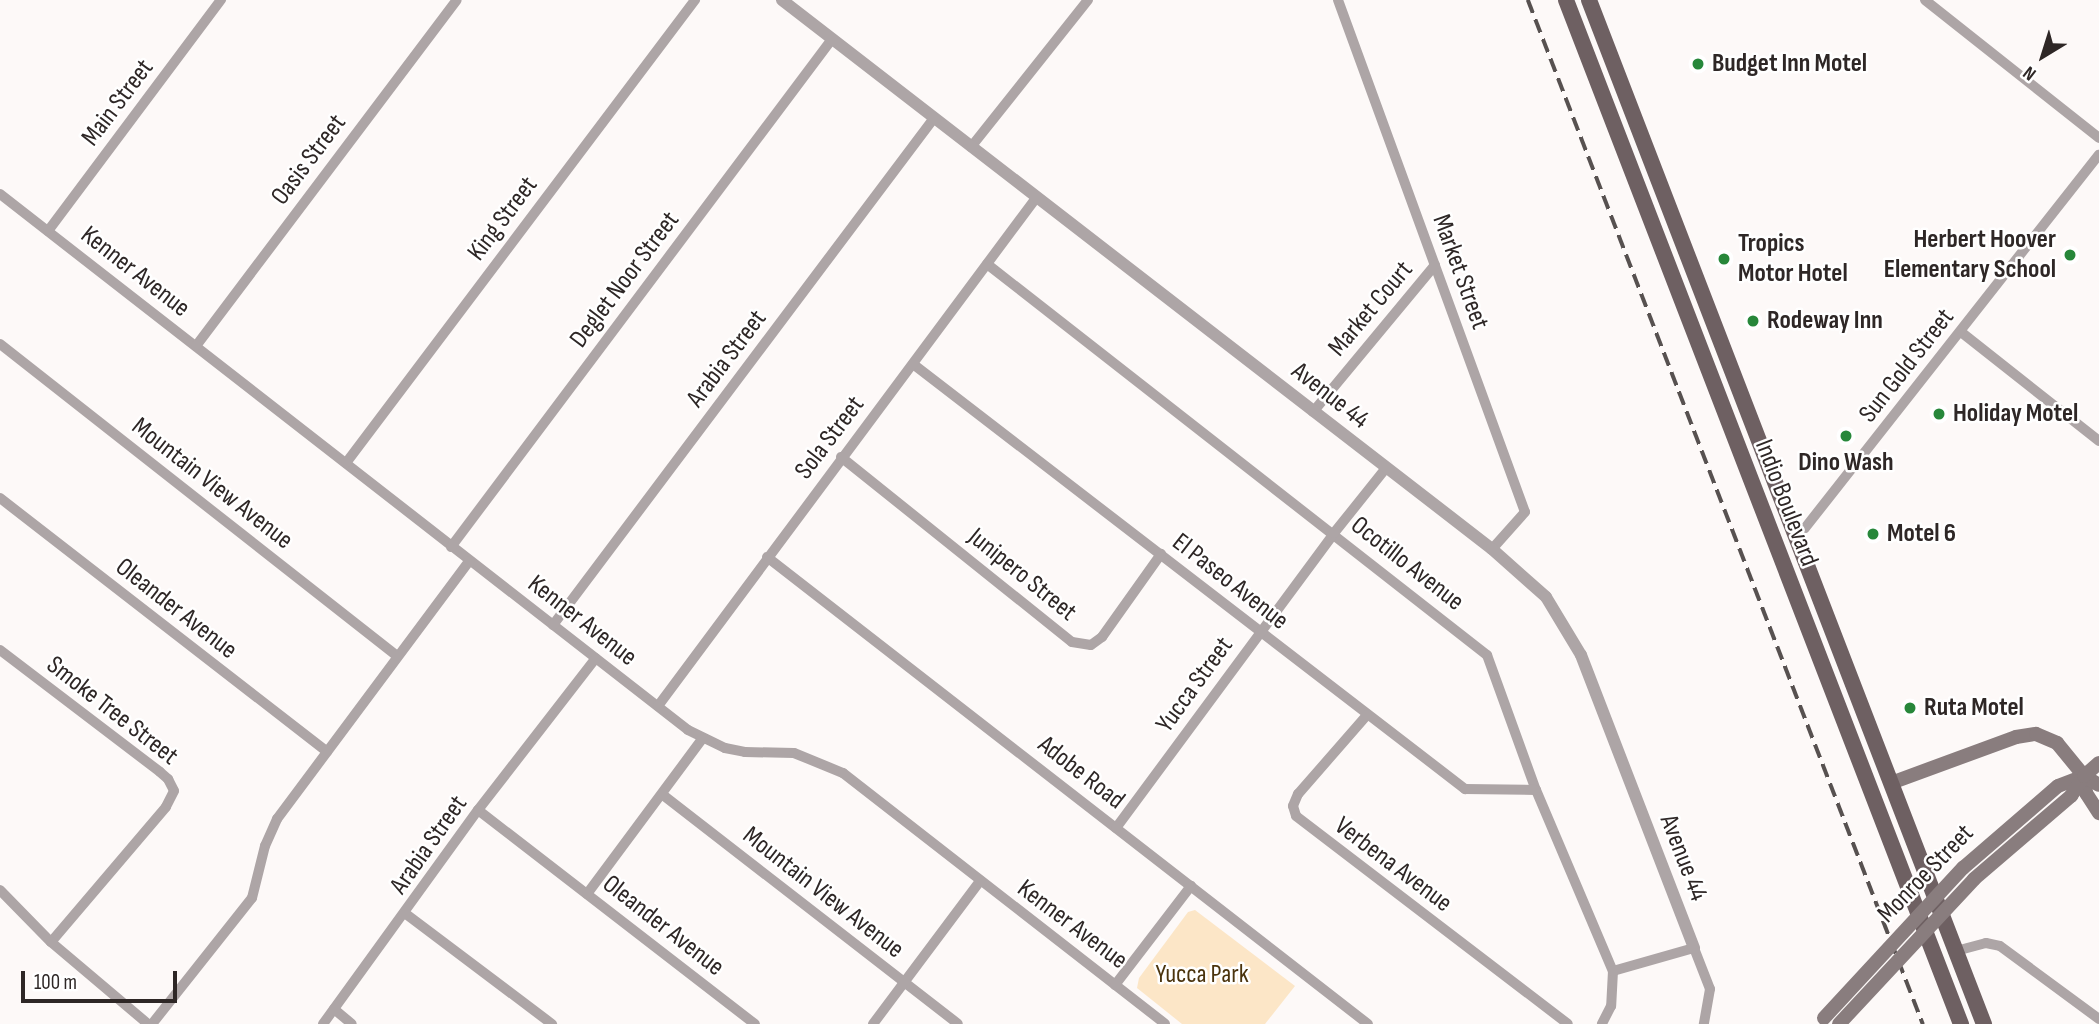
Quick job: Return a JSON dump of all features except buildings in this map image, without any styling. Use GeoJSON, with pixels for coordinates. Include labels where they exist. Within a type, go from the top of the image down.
{"type":"FeatureCollection","features":[{"type":"Feature","properties":{"kind":"main road","name":"Indio Boulevard"},"geometry":{"type":"LineString","coordinates":[[1566,0],[1961,1024]]}},
{"type":"Feature","properties":{"kind":"main road","name":"Indio Boulevard"},"geometry":{"type":"LineString","coordinates":[[1589,0],[1984,1024]]}},
{"type":"Feature","properties":{"kind":"main road"},"geometry":{"type":"LineString","coordinates":[[1736,442],[1755,467],[1775,518],[1783,527],[1794,531],[1787,552],[1786,572]]}},
{"type":"Feature","properties":{"kind":"main road"},"geometry":{"type":"LineString","coordinates":[[1831,688],[1849,710],[1874,775],[1891,783]]}},
{"type":"Feature","properties":{"kind":"main road"},"geometry":{"type":"LineString","coordinates":[[1882,819],[1883,800],[1891,783],[2016,737],[2036,734],[2057,743],[2084,776],[2099,786]]}},
{"type":"Feature","properties":{"kind":"main road","name":"Monroe Street"},"geometry":{"type":"LineString","coordinates":[[1839,1024],[1974,879],[2071,796],[2084,776],[2099,763]]}},
{"type":"Feature","properties":{"kind":"main road"},"geometry":{"type":"LineString","coordinates":[[2084,776],[2086,793],[2099,813]]}},
{"type":"Feature","properties":{"kind":"main road","name":"Monroe Street"},"geometry":{"type":"LineString","coordinates":[[1821,1021],[1963,868],[2058,786],[2084,776]]}},
{"type":"Feature","properties":{"kind":"main road"},"geometry":{"type":"LineString","coordinates":[[1882,819],[1887,812],[1892,813],[1911,859],[1930,884]]}},
{"type":"Feature","properties":{"kind":"street","name":"Main Street"},"geometry":{"type":"LineString","coordinates":[[48,231],[221,0]]}},
{"type":"Feature","properties":{"kind":"street","name":"Oasis Street"},"geometry":{"type":"LineString","coordinates":[[196,346],[457,0]]}},
{"type":"Feature","properties":{"kind":"street","name":"King Street"},"geometry":{"type":"LineString","coordinates":[[346,463],[695,0]]}},
{"type":"Feature","properties":{"kind":"street","name":"Avenue 44"},"geometry":{"type":"LineString","coordinates":[[782,0],[1492,549],[1546,597],[1581,655],[1694,948]]}},
{"type":"Feature","properties":{"kind":"street"},"geometry":{"type":"LineString","coordinates":[[971,147],[1088,0]]}},
{"type":"Feature","properties":{"kind":"street","name":"Market Street"},"geometry":{"type":"LineString","coordinates":[[1338,0],[1525,512],[1492,549]]}},
{"type":"Feature","properties":{"kind":"street"},"geometry":{"type":"LineString","coordinates":[[1925,0],[2099,138]]}},
{"type":"Feature","properties":{"kind":"street","name":"Deglet Noor Street"},"geometry":{"type":"LineString","coordinates":[[451,547],[832,39]]}},
{"type":"Feature","properties":{"kind":"street","name":"Arabia Street"},"geometry":{"type":"LineString","coordinates":[[554,625],[934,118]]}},
{"type":"Feature","properties":{"kind":"street","name":"Sun Gold Street"},"geometry":{"type":"LineString","coordinates":[[1794,531],[1805,528],[2099,155]]}},
{"type":"Feature","properties":{"kind":"street","name":"Kenner Avenue"},"geometry":{"type":"LineString","coordinates":[[0,194],[469,561],[702,739],[745,752],[794,753],[843,773],[1165,1024]]}},
{"type":"Feature","properties":{"kind":"street","name":"Sola Street"},"geometry":{"type":"LineString","coordinates":[[658,706],[1036,198]]}},
{"type":"Feature","properties":{"kind":"street","name":"Ocotillo Avenue"},"geometry":{"type":"LineString","coordinates":[[987,264],[1487,655],[1536,790],[1614,971],[1611,1006],[1602,1024]]}},
{"type":"Feature","properties":{"kind":"street","name":"Market Court"},"geometry":{"type":"LineString","coordinates":[[1313,412],[1435,265]]}},
{"type":"Feature","properties":{"kind":"street"},"geometry":{"type":"LineString","coordinates":[[1961,332],[2099,440]]}},
{"type":"Feature","properties":{"kind":"street","name":"Mountain View Avenue"},"geometry":{"type":"LineString","coordinates":[[0,344],[397,656]]}},
{"type":"Feature","properties":{"kind":"street","name":"El Paseo Avenue"},"geometry":{"type":"LineString","coordinates":[[914,364],[1465,789],[1536,790]]}},
{"type":"Feature","properties":{"kind":"street","name":"Junipero Street"},"geometry":{"type":"LineString","coordinates":[[841,457],[1072,642],[1091,645],[1102,637],[1161,554]]}},
{"type":"Feature","properties":{"kind":"street","name":"Yucca Street"},"geometry":{"type":"LineString","coordinates":[[1116,828],[1334,533],[1386,468]]}},
{"type":"Feature","properties":{"kind":"street","name":"Oleander Avenue"},"geometry":{"type":"LineString","coordinates":[[0,498],[327,752]]}},
{"type":"Feature","properties":{"kind":"street","name":"Adobe Road"},"geometry":{"type":"LineString","coordinates":[[767,557],[1368,1024]]}},
{"type":"Feature","properties":{"kind":"street"},"geometry":{"type":"LineString","coordinates":[[0,890],[51,942],[150,1024],[252,898],[265,846],[277,819],[469,561]]}},
{"type":"Feature","properties":{"kind":"street","name":"Smoke Tree Street"},"geometry":{"type":"LineString","coordinates":[[0,650],[160,772],[168,779],[174,791],[166,807],[51,942]]}},
{"type":"Feature","properties":{"kind":"street","name":"Arabia Street"},"geometry":{"type":"LineString","coordinates":[[323,1024],[406,914],[478,810],[596,659]]}},
{"type":"Feature","properties":{"kind":"street","name":"Verbena Avenue"},"geometry":{"type":"LineString","coordinates":[[1367,715],[1298,794],[1293,806],[1296,816],[1567,1024]]}},
{"type":"Feature","properties":{"kind":"street"},"geometry":{"type":"LineString","coordinates":[[587,894],[702,739]]}},
{"type":"Feature","properties":{"kind":"street","name":"Mountain View Avenue"},"geometry":{"type":"LineString","coordinates":[[663,794],[958,1024]]}},
{"type":"Feature","properties":{"kind":"street","name":"Oleander Avenue"},"geometry":{"type":"LineString","coordinates":[[478,810],[755,1024]]}},
{"type":"Feature","properties":{"kind":"street"},"geometry":{"type":"LineString","coordinates":[[873,1024],[980,881]]}},
{"type":"Feature","properties":{"kind":"street"},"geometry":{"type":"LineString","coordinates":[[1115,985],[1191,886]]}},
{"type":"Feature","properties":{"kind":"street"},"geometry":{"type":"LineString","coordinates":[[406,914],[552,1024]]}},
{"type":"Feature","properties":{"kind":"street"},"geometry":{"type":"LineString","coordinates":[[1956,951],[1986,943],[2000,946],[2099,1019]]}},
{"type":"Feature","properties":{"kind":"street"},"geometry":{"type":"LineString","coordinates":[[1614,971],[1694,948],[1710,989],[1704,1024]]}},
{"type":"Feature","properties":{"kind":"street"},"geometry":{"type":"LineString","coordinates":[[334,1009],[352,1024]]}},
{"type":"Feature","properties":{"kind":"green space","name":"Yucca Park"},"geometry":{"type":"Polygon","coordinates":[[[1195,910],[1295,986],[1265,1024],[1182,1024],[1137,988],[1139,978],[1188,912],[1195,910]]]}},
{"type":"Feature","properties":{"kind":"railway"},"geometry":{"type":"LineString","coordinates":[[1528,0],[1923,1024]]}},
{"type":"Feature","properties":{"kind":"place","name":"Budget Inn Motel"},"geometry":{"type":"Point","coordinates":[1698,64]}},
{"type":"Feature","properties":{"kind":"place","name":"Herbert Hoover Elementary School"},"geometry":{"type":"Point","coordinates":[2070,255]}},
{"type":"Feature","properties":{"kind":"place","name":"Tropics Motor Hotel"},"geometry":{"type":"Point","coordinates":[1724,259]}},
{"type":"Feature","properties":{"kind":"place","name":"Rodeway Inn"},"geometry":{"type":"Point","coordinates":[1753,321]}},
{"type":"Feature","properties":{"kind":"place","name":"Holiday Motel"},"geometry":{"type":"Point","coordinates":[1939,414]}},
{"type":"Feature","properties":{"kind":"place","name":"Dino Wash"},"geometry":{"type":"Point","coordinates":[1846,436]}},
{"type":"Feature","properties":{"kind":"place","name":"Motel 6"},"geometry":{"type":"Point","coordinates":[1873,534]}},
{"type":"Feature","properties":{"kind":"place","name":"Ruta Motel"},"geometry":{"type":"Point","coordinates":[1910,708]}}]}
